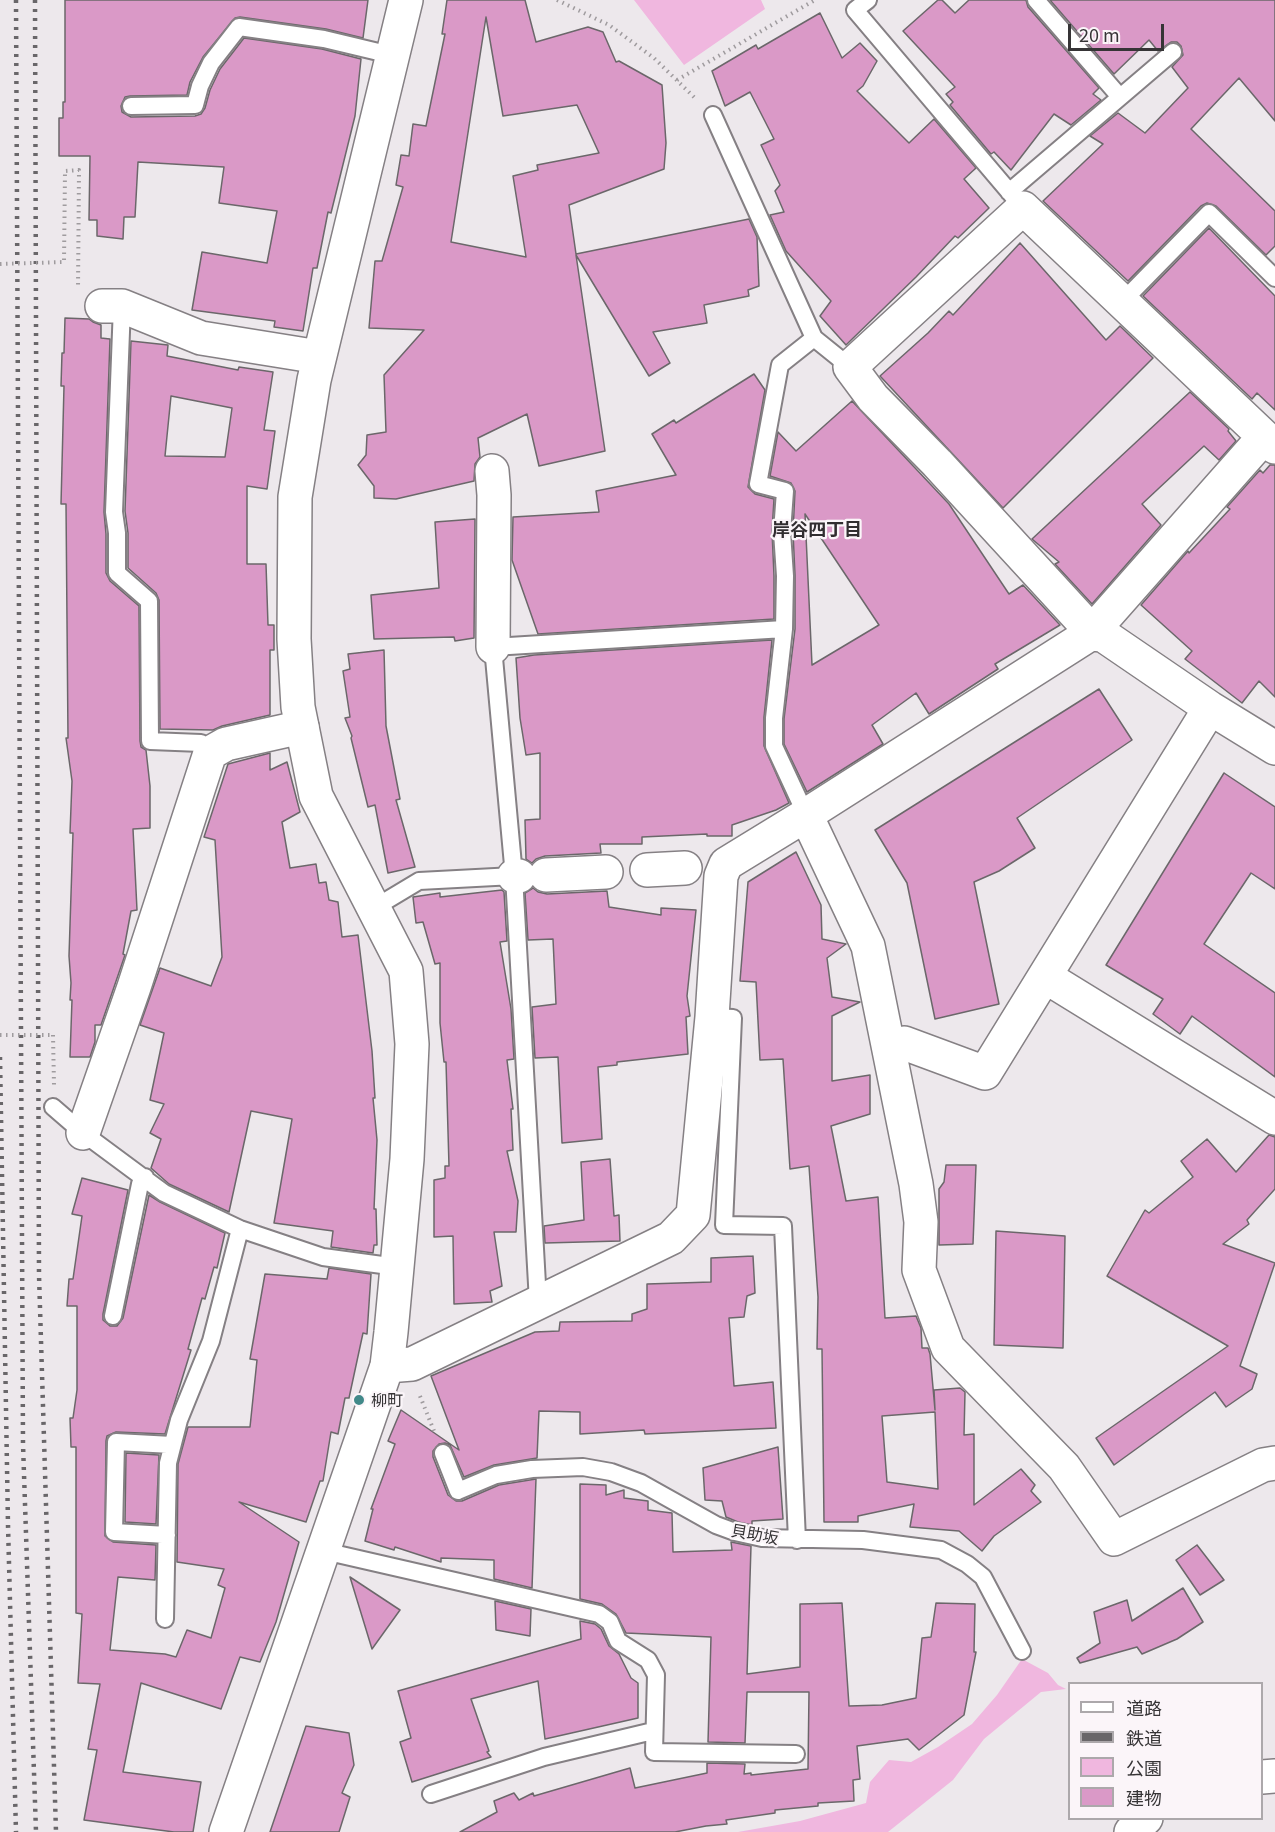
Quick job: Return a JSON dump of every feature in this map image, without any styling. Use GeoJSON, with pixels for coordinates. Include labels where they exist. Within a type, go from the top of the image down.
{"type":"FeatureCollection","features":[{"type":"Feature","properties":{"kind":"street"},"geometry":{"type":"LineString","coordinates":[[226,1832],[387,1366],[397,1267],[407,1160],[412,1044],[406,970],[316,796],[298,707],[294,639],[295,497],[319,357],[406,0]]}},
{"type":"Feature","properties":{"kind":"street"},"geometry":{"type":"LineString","coordinates":[[647,870],[707,868],[726,864],[1089,633],[1270,442],[1121,303],[1016,200],[850,367],[873,398],[1084,623],[1089,633]]}},
{"type":"Feature","properties":{"kind":"street"},"geometry":{"type":"LineString","coordinates":[[100,301],[201,338],[319,357]]}},
{"type":"Feature","properties":{"kind":"street"},"geometry":{"type":"LineString","coordinates":[[492,471],[494,647]]}},
{"type":"Feature","properties":{"kind":"street"},"geometry":{"type":"LineString","coordinates":[[1089,633],[1103,635],[1210,708],[1275,748]]}},
{"type":"Feature","properties":{"kind":"street"},"geometry":{"type":"LineString","coordinates":[[889,1045],[904,1043],[985,1073],[1210,708]]}},
{"type":"Feature","properties":{"kind":"street"},"geometry":{"type":"LineString","coordinates":[[83,1133],[134,987],[210,753],[226,744],[302,727]]}},
{"type":"Feature","properties":{"kind":"street"},"geometry":{"type":"LineString","coordinates":[[806,815],[868,946],[919,1203],[921,1222],[919,1270],[948,1348],[1064,1467],[1114,1539],[1263,1465],[1275,1463]]}},
{"type":"Feature","properties":{"kind":"street"},"geometry":{"type":"LineString","coordinates":[[387,1366],[412,1364],[671,1238],[693,1215],[712,1017],[707,868]]}},
{"type":"Feature","properties":{"kind":"street"},"geometry":{"type":"LineString","coordinates":[[527,876],[606,872]]}},
{"type":"Feature","properties":{"kind":"street"},"geometry":{"type":"LineString","coordinates":[[1046,977],[1275,1118]]}},
{"type":"Feature","properties":{"kind":"street"},"geometry":{"type":"LineString","coordinates":[[1131,1832],[1144,1820]]}},
{"type":"Feature","properties":{"kind":"lane"},"geometry":{"type":"LineString","coordinates":[[868,0],[855,10],[1016,200],[1120,97],[1173,52]]}},
{"type":"Feature","properties":{"kind":"lane"},"geometry":{"type":"LineString","coordinates":[[1036,0],[1120,97]]}},
{"type":"Feature","properties":{"kind":"lane"},"geometry":{"type":"LineString","coordinates":[[131,106],[195,105],[200,86],[211,63],[239,27],[324,39],[391,55]]}},
{"type":"Feature","properties":{"kind":"lane"},"geometry":{"type":"LineString","coordinates":[[713,115],[814,338],[850,367]]}},
{"type":"Feature","properties":{"kind":"lane"},"geometry":{"type":"LineString","coordinates":[[1121,303],[1209,213],[1275,278]]}},
{"type":"Feature","properties":{"kind":"lane"},"geometry":{"type":"LineString","coordinates":[[100,301],[117,533],[117,573],[149,601],[150,741],[201,743],[210,753]]}},
{"type":"Feature","properties":{"kind":"lane"},"geometry":{"type":"LineString","coordinates":[[806,815],[774,746],[774,718],[784,629],[782,532],[786,491],[758,484],[780,365],[814,338]]}},
{"type":"Feature","properties":{"kind":"lane"},"geometry":{"type":"LineString","coordinates":[[538,1302],[527,876],[494,647],[784,629]]}},
{"type":"Feature","properties":{"kind":"lane"},"geometry":{"type":"LineString","coordinates":[[374,908],[419,880],[527,876]]}},
{"type":"Feature","properties":{"kind":"lane"},"geometry":{"type":"LineString","coordinates":[[712,1017],[733,1018],[724,1225],[783,1226],[797,1540]]}},
{"type":"Feature","properties":{"kind":"lane"},"geometry":{"type":"LineString","coordinates":[[52,1107],[164,1193],[240,1229],[323,1257],[397,1267]]}},
{"type":"Feature","properties":{"kind":"lane"},"geometry":{"type":"LineString","coordinates":[[113,1316],[140,1184],[145,1178]]}},
{"type":"Feature","properties":{"kind":"lane"},"geometry":{"type":"LineString","coordinates":[[165,1619],[168,1463],[179,1420],[211,1341],[240,1229]]}},
{"type":"Feature","properties":{"kind":"lane"},"geometry":{"type":"LineString","coordinates":[[167,1535],[114,1532],[117,1442],[172,1445]]}},
{"type":"Feature","properties":{"kind":"lane","name":"貝助坂"},"geometry":{"type":"LineString","coordinates":[[443,1453],[458,1491],[496,1475],[531,1469],[583,1467],[611,1472],[641,1483],[716,1525],[735,1532],[762,1538],[863,1540],[941,1550],[967,1564],[983,1577],[1022,1651]]}},
{"type":"Feature","properties":{"kind":"lane"},"geometry":{"type":"LineString","coordinates":[[324,1551],[599,1614],[610,1622],[618,1641],[648,1660],[656,1675],[654,1752],[796,1754]]}},
{"type":"Feature","properties":{"kind":"lane"},"geometry":{"type":"LineString","coordinates":[[430,1794],[544,1757],[653,1731]]}},
{"type":"Feature","properties":{"kind":"path"},"geometry":{"type":"LineString","coordinates":[[557,0],[609,25],[654,58],[713,115]]}},
{"type":"Feature","properties":{"kind":"path"},"geometry":{"type":"LineString","coordinates":[[676,80],[815,0]]}},
{"type":"Feature","properties":{"kind":"path"},"geometry":{"type":"LineString","coordinates":[[0,264],[64,262],[65,171],[79,170],[100,301]]}},
{"type":"Feature","properties":{"kind":"path"},"geometry":{"type":"LineString","coordinates":[[0,1035],[54,1035],[54,1088]]}},
{"type":"Feature","properties":{"kind":"path"},"geometry":{"type":"LineString","coordinates":[[416,1386],[443,1453]]}},
{"type":"Feature","properties":{"kind":"green space"},"geometry":{"type":"Polygon","coordinates":[[[634,0],[761,0],[765,9],[684,65],[634,0]]]}},
{"type":"Feature","properties":{"kind":"green space"},"geometry":{"type":"Polygon","coordinates":[[[1022,1659],[1048,1673],[1058,1685],[1066,1689],[1041,1692],[984,1739],[953,1780],[888,1832],[738,1832],[800,1821],[866,1803],[870,1782],[889,1760],[911,1762],[972,1724],[997,1695],[1022,1659]]]}},
{"type":"Feature","properties":{"kind":"building"},"geometry":{"type":"Polygon","coordinates":[[[65,0],[368,0],[363,38],[326,29],[235,18],[203,57],[190,82],[187,95],[130,96],[125,97],[121,106],[122,112],[131,117],[201,114],[220,69],[244,38],[322,49],[361,59],[355,116],[331,213],[328,212],[317,268],[313,268],[303,331],[274,327],[275,321],[192,310],[202,252],[267,263],[277,211],[219,203],[224,167],[138,162],[135,217],[124,217],[123,239],[97,236],[97,220],[89,220],[90,156],[59,156],[59,118],[63,118],[63,102],[65,102],[65,0]]]}},
{"type":"Feature","properties":{"kind":"building"},"geometry":{"type":"Polygon","coordinates":[[[447,0],[525,0],[536,42],[588,27],[603,32],[616,62],[619,61],[662,85],[666,143],[664,169],[569,205],[576,254],[749,219],[757,237],[759,286],[748,290],[749,296],[704,305],[707,323],[653,332],[670,363],[649,376],[576,255],[605,451],[539,466],[527,414],[478,438],[480,457],[475,464],[474,481],[396,499],[374,498],[374,486],[358,465],[366,455],[367,435],[386,432],[384,375],[424,330],[369,328],[375,261],[382,261],[403,187],[396,185],[401,155],[409,156],[413,124],[426,126],[445,34],[442,34],[447,0]],[[486,17],[451,242],[526,257],[513,176],[538,170],[537,165],[599,153],[577,105],[503,116],[486,17]]]}},
{"type":"Feature","properties":{"kind":"building"},"geometry":{"type":"Polygon","coordinates":[[[938,0],[942,0],[955,13],[969,0],[1026,0],[1028,7],[1099,88],[1093,94],[1101,100],[1071,125],[1054,114],[1011,170],[994,152],[991,154],[950,105],[953,102],[946,94],[955,87],[903,31],[938,0]]]}},
{"type":"Feature","properties":{"kind":"building"},"geometry":{"type":"Polygon","coordinates":[[[1050,0],[1275,0],[1275,121],[1239,78],[1191,129],[1275,211],[1275,246],[1266,255],[1216,206],[1207,203],[1201,206],[1128,281],[1043,201],[1103,144],[1090,136],[1118,113],[1145,133],[1188,88],[1172,67],[1183,55],[1181,46],[1177,42],[1171,42],[1158,51],[1149,40],[1114,74],[1050,0]]]}},
{"type":"Feature","properties":{"kind":"building"},"geometry":{"type":"Polygon","coordinates":[[[820,13],[842,58],[860,43],[877,61],[863,86],[857,91],[909,143],[934,119],[976,168],[964,179],[989,208],[958,238],[955,236],[846,345],[820,316],[831,301],[786,251],[770,215],[784,212],[775,191],[780,185],[761,145],[774,139],[750,92],[725,106],[712,71],[756,45],[758,49],[820,13]]]}},
{"type":"Feature","properties":{"kind":"building"},"geometry":{"type":"Polygon","coordinates":[[[1209,228],[1275,296],[1275,410],[1257,393],[1252,399],[1143,296],[1209,228]]]}},
{"type":"Feature","properties":{"kind":"building"},"geometry":{"type":"Polygon","coordinates":[[[1020,243],[1106,340],[1120,326],[1153,358],[1003,508],[880,376],[949,311],[953,315],[1020,243]]]}},
{"type":"Feature","properties":{"kind":"building"},"geometry":{"type":"Polygon","coordinates":[[[65,318],[89,319],[101,325],[101,338],[110,339],[104,512],[106,573],[110,581],[139,606],[140,741],[141,747],[146,750],[150,786],[150,828],[133,829],[137,910],[131,911],[123,954],[125,955],[101,1025],[95,1025],[95,1042],[90,1057],[70,1057],[72,1000],[70,1000],[69,956],[73,833],[70,833],[72,781],[66,738],[68,738],[66,504],[61,504],[64,386],[61,386],[65,318]]]}},
{"type":"Feature","properties":{"kind":"building"},"geometry":{"type":"Polygon","coordinates":[[[131,341],[168,345],[167,356],[238,370],[239,367],[273,372],[264,430],[275,431],[267,489],[247,486],[247,564],[266,564],[268,625],[274,625],[274,650],[270,650],[270,715],[213,730],[160,729],[159,600],[156,593],[128,568],[128,533],[125,511],[131,341]],[[171,396],[165,456],[225,457],[232,408],[171,396]]]}},
{"type":"Feature","properties":{"kind":"building"},"geometry":{"type":"Polygon","coordinates":[[[754,374],[765,390],[748,487],[755,494],[774,499],[772,531],[774,619],[538,634],[512,560],[513,517],[599,512],[596,491],[676,475],[652,434],[674,420],[676,423],[754,374]]]}},
{"type":"Feature","properties":{"kind":"building"},"geometry":{"type":"Polygon","coordinates":[[[1190,392],[1229,429],[1228,431],[1236,441],[1219,460],[1204,446],[1142,504],[1161,525],[1092,604],[1055,564],[1059,562],[1032,539],[1190,392]]]}},
{"type":"Feature","properties":{"kind":"building"},"geometry":{"type":"Polygon","coordinates":[[[852,401],[949,504],[1009,594],[1023,585],[1060,625],[995,664],[998,669],[929,714],[916,693],[872,725],[883,744],[807,792],[784,744],[784,719],[795,629],[793,532],[795,491],[791,483],[770,476],[778,432],[796,451],[852,401]],[[805,514],[812,665],[879,625],[805,514]]]}},
{"type":"Feature","properties":{"kind":"building"},"geometry":{"type":"Polygon","coordinates":[[[1270,465],[1275,465],[1275,697],[1259,681],[1242,703],[1185,659],[1192,651],[1141,605],[1188,551],[1189,553],[1230,509],[1227,507],[1260,470],[1263,473],[1270,465]]]}},
{"type":"Feature","properties":{"kind":"building"},"geometry":{"type":"Polygon","coordinates":[[[475,519],[474,638],[455,641],[454,637],[374,639],[371,595],[439,588],[435,522],[475,519]]]}},
{"type":"Feature","properties":{"kind":"building"},"geometry":{"type":"Polygon","coordinates":[[[772,640],[764,717],[764,746],[789,803],[776,810],[732,825],[732,836],[707,836],[707,834],[642,837],[642,844],[600,844],[601,853],[545,856],[532,863],[526,859],[525,820],[540,819],[540,753],[526,755],[520,718],[516,658],[772,640]]]}},
{"type":"Feature","properties":{"kind":"building"},"geometry":{"type":"Polygon","coordinates":[[[384,650],[386,726],[400,799],[396,800],[415,867],[388,873],[375,805],[368,807],[352,736],[345,718],[350,717],[343,671],[350,669],[348,654],[384,650]]]}},
{"type":"Feature","properties":{"kind":"building"},"geometry":{"type":"Polygon","coordinates":[[[1099,689],[1132,740],[1017,818],[1035,848],[999,871],[974,882],[999,1004],[935,1019],[907,883],[875,830],[1099,689]]]}},
{"type":"Feature","properties":{"kind":"building"},"geometry":{"type":"Polygon","coordinates":[[[270,753],[270,770],[287,762],[300,812],[282,822],[290,868],[316,864],[319,883],[326,882],[329,900],[338,902],[342,937],[358,935],[372,1051],[377,1140],[374,1209],[376,1209],[377,1245],[374,1245],[373,1253],[331,1247],[333,1231],[274,1223],[292,1119],[251,1111],[229,1212],[169,1184],[151,1168],[161,1139],[150,1133],[164,1104],[150,1100],[164,1033],[140,1025],[160,968],[211,986],[222,957],[215,840],[204,837],[228,764],[270,753]]]}},
{"type":"Feature","properties":{"kind":"building"},"geometry":{"type":"Polygon","coordinates":[[[1224,773],[1275,807],[1275,889],[1251,873],[1204,944],[1275,993],[1275,1077],[1192,1016],[1180,1034],[1153,1014],[1163,999],[1106,965],[1224,773]]]}},
{"type":"Feature","properties":{"kind":"building"},"geometry":{"type":"Polygon","coordinates":[[[796,852],[821,905],[822,939],[846,944],[827,958],[832,997],[860,1002],[832,1016],[832,1081],[870,1075],[870,1114],[831,1126],[846,1201],[878,1197],[885,1318],[916,1316],[921,1328],[922,1348],[928,1348],[930,1354],[935,1410],[934,1390],[960,1388],[965,1392],[964,1435],[974,1434],[974,1505],[1021,1469],[1035,1485],[1031,1491],[1041,1502],[994,1536],[982,1551],[959,1531],[910,1527],[914,1504],[858,1516],[858,1522],[824,1522],[822,1349],[817,1349],[818,1297],[809,1166],[790,1169],[783,1059],[760,1060],[756,982],[740,981],[748,882],[796,852]],[[935,1412],[882,1416],[887,1482],[938,1489],[935,1412]]]}},
{"type":"Feature","properties":{"kind":"building"},"geometry":{"type":"Polygon","coordinates":[[[533,888],[547,894],[607,891],[609,907],[661,915],[661,908],[696,910],[687,996],[690,1016],[686,1017],[688,1054],[617,1062],[617,1065],[598,1067],[602,1139],[562,1143],[558,1057],[535,1058],[532,1007],[556,1004],[553,939],[528,940],[525,893],[533,888]]]}},
{"type":"Feature","properties":{"kind":"building"},"geometry":{"type":"Polygon","coordinates":[[[502,890],[507,941],[500,942],[511,1009],[514,1059],[507,1060],[513,1109],[511,1109],[513,1150],[507,1151],[518,1201],[516,1232],[494,1232],[502,1286],[490,1291],[492,1302],[454,1304],[453,1236],[434,1237],[434,1180],[445,1178],[445,1166],[449,1166],[446,1062],[444,1062],[440,1023],[440,963],[435,964],[423,922],[416,923],[413,897],[440,893],[440,897],[502,890]]]}},
{"type":"Feature","properties":{"kind":"building"},"geometry":{"type":"Polygon","coordinates":[[[1269,1135],[1275,1137],[1275,1189],[1247,1220],[1249,1224],[1223,1244],[1275,1263],[1240,1366],[1257,1374],[1252,1389],[1226,1407],[1215,1392],[1114,1465],[1096,1438],[1228,1346],[1107,1276],[1145,1210],[1149,1213],[1193,1177],[1181,1161],[1207,1139],[1236,1172],[1269,1135]]]}},
{"type":"Feature","properties":{"kind":"building"},"geometry":{"type":"Polygon","coordinates":[[[610,1159],[614,1216],[619,1215],[620,1241],[545,1243],[544,1226],[584,1220],[581,1162],[610,1159]]]}},
{"type":"Feature","properties":{"kind":"building"},"geometry":{"type":"Polygon","coordinates":[[[946,1165],[976,1165],[973,1244],[939,1245],[939,1189],[944,1182],[946,1165]]]}},
{"type":"Feature","properties":{"kind":"building"},"geometry":{"type":"Polygon","coordinates":[[[82,1178],[128,1190],[103,1314],[103,1320],[110,1326],[117,1326],[123,1318],[149,1195],[225,1233],[217,1268],[214,1267],[205,1299],[202,1298],[188,1349],[191,1350],[165,1434],[116,1432],[107,1436],[105,1536],[113,1542],[156,1545],[155,1580],[118,1577],[110,1650],[165,1654],[176,1657],[187,1630],[211,1638],[225,1588],[218,1585],[224,1569],[177,1562],[178,1464],[188,1427],[250,1427],[257,1360],[250,1359],[265,1274],[327,1279],[329,1268],[371,1274],[367,1334],[363,1333],[349,1398],[345,1398],[338,1434],[331,1432],[323,1481],[320,1481],[306,1522],[239,1502],[299,1542],[276,1622],[260,1662],[240,1657],[221,1709],[141,1683],[123,1772],[201,1782],[193,1832],[174,1832],[84,1820],[97,1750],[88,1749],[100,1684],[78,1683],[82,1614],[76,1613],[76,1447],[71,1447],[70,1418],[73,1418],[77,1390],[77,1306],[67,1306],[69,1279],[73,1279],[82,1216],[72,1214],[82,1178]]]}},
{"type":"Feature","properties":{"kind":"building"},"geometry":{"type":"Polygon","coordinates":[[[996,1231],[1065,1236],[1063,1348],[994,1345],[996,1231]]]}},
{"type":"Feature","properties":{"kind":"building"},"geometry":{"type":"Polygon","coordinates":[[[753,1256],[755,1293],[747,1296],[744,1317],[729,1318],[734,1386],[773,1382],[776,1428],[645,1434],[644,1430],[580,1434],[580,1412],[539,1411],[537,1458],[494,1465],[464,1477],[450,1445],[439,1444],[433,1451],[433,1457],[448,1495],[456,1501],[462,1501],[499,1485],[536,1479],[532,1588],[494,1579],[494,1560],[441,1558],[441,1562],[395,1547],[394,1550],[365,1541],[373,1509],[371,1509],[395,1444],[388,1441],[401,1410],[459,1450],[431,1376],[535,1332],[559,1331],[560,1322],[632,1321],[632,1314],[647,1309],[647,1284],[711,1282],[711,1258],[753,1256]]]}},
{"type":"Feature","properties":{"kind":"building"},"geometry":{"type":"Polygon","coordinates":[[[778,1447],[783,1519],[752,1521],[752,1525],[738,1522],[726,1517],[722,1501],[705,1500],[703,1468],[778,1447]]]}},
{"type":"Feature","properties":{"kind":"building"},"geometry":{"type":"Polygon","coordinates":[[[126,1453],[159,1455],[156,1524],[125,1522],[126,1453]]]}},
{"type":"Feature","properties":{"kind":"building"},"geometry":{"type":"Polygon","coordinates":[[[580,1484],[606,1485],[606,1495],[624,1490],[624,1498],[648,1501],[648,1510],[672,1513],[673,1552],[732,1550],[731,1542],[751,1546],[747,1674],[800,1667],[800,1604],[842,1603],[849,1706],[882,1705],[916,1698],[922,1638],[931,1637],[936,1603],[975,1604],[974,1652],[976,1652],[964,1715],[919,1750],[908,1739],[857,1746],[860,1779],[853,1780],[854,1801],[818,1803],[818,1806],[775,1810],[775,1813],[726,1820],[727,1824],[675,1832],[460,1832],[497,1812],[494,1801],[514,1793],[519,1800],[533,1793],[534,1796],[630,1768],[635,1788],[707,1773],[707,1763],[745,1764],[744,1774],[751,1773],[751,1775],[808,1769],[809,1692],[747,1692],[745,1743],[708,1742],[711,1637],[626,1633],[616,1614],[602,1604],[580,1599],[580,1484]]]}},
{"type":"Feature","properties":{"kind":"building"},"geometry":{"type":"Polygon","coordinates":[[[1197,1545],[1224,1580],[1200,1595],[1176,1560],[1197,1545]]]}},
{"type":"Feature","properties":{"kind":"building"},"geometry":{"type":"Polygon","coordinates":[[[350,1577],[400,1610],[372,1649],[350,1577]]]}},
{"type":"Feature","properties":{"kind":"building"},"geometry":{"type":"Polygon","coordinates":[[[1183,1588],[1203,1622],[1177,1639],[1142,1654],[1137,1647],[1080,1663],[1077,1658],[1100,1643],[1094,1612],[1127,1600],[1132,1621],[1183,1588]]]}},
{"type":"Feature","properties":{"kind":"building"},"geometry":{"type":"Polygon","coordinates":[[[495,1601],[531,1609],[530,1636],[496,1630],[495,1601]]]}},
{"type":"Feature","properties":{"kind":"building"},"geometry":{"type":"Polygon","coordinates":[[[580,1621],[595,1624],[601,1629],[609,1646],[619,1654],[631,1678],[638,1683],[638,1718],[545,1739],[538,1681],[471,1699],[489,1751],[487,1752],[491,1757],[412,1782],[400,1742],[411,1738],[398,1691],[581,1639],[580,1621]]]}},
{"type":"Feature","properties":{"kind":"building"},"geometry":{"type":"Polygon","coordinates":[[[306,1726],[349,1733],[354,1765],[342,1793],[350,1797],[339,1832],[270,1832],[306,1726]]]}},
{"type":"Feature","properties":{"kind":"railway"},"geometry":{"type":"LineString","coordinates":[[16,0],[23,1444],[36,1832]]}},
{"type":"Feature","properties":{"kind":"railway"},"geometry":{"type":"LineString","coordinates":[[35,0],[39,1275],[56,1832]]}},
{"type":"Feature","properties":{"kind":"railway"},"geometry":{"type":"LineString","coordinates":[[0,1057],[16,1832]]}},
{"type":"Feature","properties":{"kind":"place","name":"柳町"},"geometry":{"type":"Point","coordinates":[359,1400]}},
{"type":"Feature","properties":{"kind":"district","name":"岸谷四丁目"},"geometry":{"type":"Point","coordinates":[817,529]}}]}
